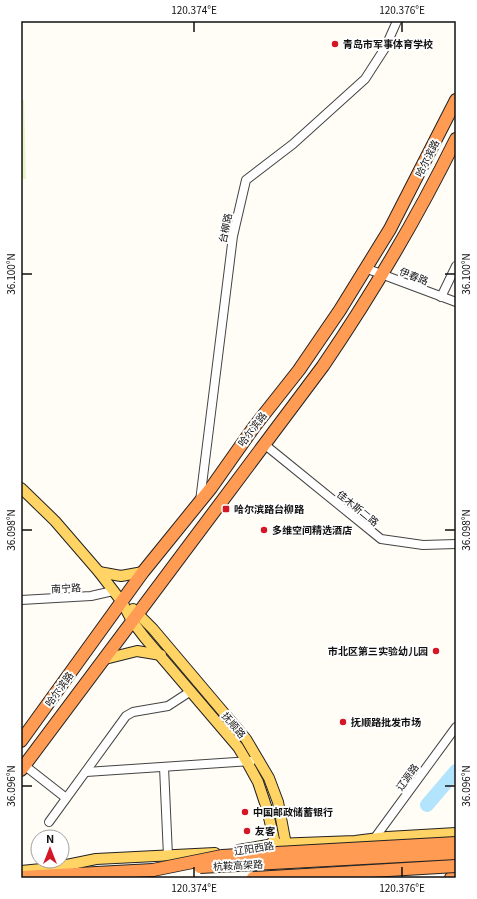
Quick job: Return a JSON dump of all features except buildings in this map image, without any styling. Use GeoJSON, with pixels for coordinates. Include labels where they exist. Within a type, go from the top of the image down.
{"type":"FeatureCollection","features":[{"type":"Feature","properties":{"kind":"highway","name":"哈尔滨路"},"geometry":{"type":"LineString","coordinates":[[21,741],[143,572],[200,501],[254,427],[299,370],[390,229],[456,100]]}},
{"type":"Feature","properties":{"kind":"highway","name":"哈尔滨路"},"geometry":{"type":"LineString","coordinates":[[23,768],[135,617],[222,504],[355,320],[434,184],[456,139]]}},
{"type":"Feature","properties":{"kind":"highway"},"geometry":{"type":"LineString","coordinates":[[153,870],[222,856],[456,843]]}},
{"type":"Feature","properties":{"kind":"highway","name":"杭鞍高架路"},"geometry":{"type":"LineString","coordinates":[[21,878],[456,853]]}},
{"type":"Feature","properties":{"kind":"highway","name":"杭鞍高架路"},"geometry":{"type":"LineString","coordinates":[[253,878],[456,866]]}},
{"type":"Feature","properties":{"kind":"highway"},"geometry":{"type":"LineString","coordinates":[[451,878],[456,878]]}},
{"type":"Feature","properties":{"kind":"main road","name":"抚顺路"},"geometry":{"type":"LineString","coordinates":[[21,488],[55,520],[99,572],[112,591],[246,739],[269,778],[278,802],[288,844],[286,878]]}},
{"type":"Feature","properties":{"kind":"main road"},"geometry":{"type":"LineString","coordinates":[[99,572],[121,576],[143,572]]}},
{"type":"Feature","properties":{"kind":"main road","name":"抚顺路"},"geometry":{"type":"LineString","coordinates":[[135,617],[161,655],[238,746],[258,782],[267,809],[282,878]]}},
{"type":"Feature","properties":{"kind":"main road"},"geometry":{"type":"LineString","coordinates":[[105,659],[137,651],[161,655]]}},
{"type":"Feature","properties":{"kind":"main road","name":"辽阳西路"},"geometry":{"type":"LineString","coordinates":[[21,871],[52,868],[96,859],[227,852],[274,844],[355,841],[387,837],[456,833]]}},
{"type":"Feature","properties":{"kind":"street","name":"台柳路"},"geometry":{"type":"LineString","coordinates":[[200,501],[233,236],[246,180],[293,144],[365,79],[385,48],[397,21]]}},
{"type":"Feature","properties":{"kind":"street"},"geometry":{"type":"LineString","coordinates":[[441,296],[456,266]]}},
{"type":"Feature","properties":{"kind":"street","name":"伊春路"},"geometry":{"type":"LineString","coordinates":[[366,268],[456,302]]}},
{"type":"Feature","properties":{"kind":"street","name":"佳木斯二路"},"geometry":{"type":"LineString","coordinates":[[264,444],[381,539],[423,546],[456,544]]}},
{"type":"Feature","properties":{"kind":"street","name":"南宁路"},"geometry":{"type":"LineString","coordinates":[[21,600],[91,596],[112,591]]}},
{"type":"Feature","properties":{"kind":"street"},"geometry":{"type":"LineString","coordinates":[[49,822],[129,713],[168,706],[191,691]]}},
{"type":"Feature","properties":{"kind":"street","name":"辽源路"},"geometry":{"type":"LineString","coordinates":[[374,839],[456,727]]}},
{"type":"Feature","properties":{"kind":"street"},"geometry":{"type":"LineString","coordinates":[[86,772],[260,761]]}},
{"type":"Feature","properties":{"kind":"street"},"geometry":{"type":"LineString","coordinates":[[164,767],[168,856]]}},
{"type":"Feature","properties":{"kind":"street"},"geometry":{"type":"LineString","coordinates":[[23,768],[66,798]]}},
{"type":"Feature","properties":{"kind":"green space"},"geometry":{"type":"Polygon","coordinates":[[[21,100],[24,100],[26,179],[21,179],[21,100]]]}},
{"type":"Feature","properties":{"kind":"waterway"},"geometry":{"type":"LineString","coordinates":[[427,805],[456,771]]}},
{"type":"Feature","properties":{"kind":"place","name":"青岛市军事体育学校"},"geometry":{"type":"Point","coordinates":[335,44]}},
{"type":"Feature","properties":{"kind":"place","name":"哈尔滨路台柳路"},"geometry":{"type":"Point","coordinates":[226,509]}},
{"type":"Feature","properties":{"kind":"place","name":"多维空间精选酒店"},"geometry":{"type":"Point","coordinates":[264,530]}},
{"type":"Feature","properties":{"kind":"place","name":"市北区第三实验幼儿园"},"geometry":{"type":"Point","coordinates":[436,651]}},
{"type":"Feature","properties":{"kind":"place","name":"抚顺路批发市场"},"geometry":{"type":"Point","coordinates":[343,722]}},
{"type":"Feature","properties":{"kind":"place","name":"中国邮政储蓄银行"},"geometry":{"type":"Point","coordinates":[245,812]}},
{"type":"Feature","properties":{"kind":"place","name":"友客"},"geometry":{"type":"Point","coordinates":[247,831]}}]}
